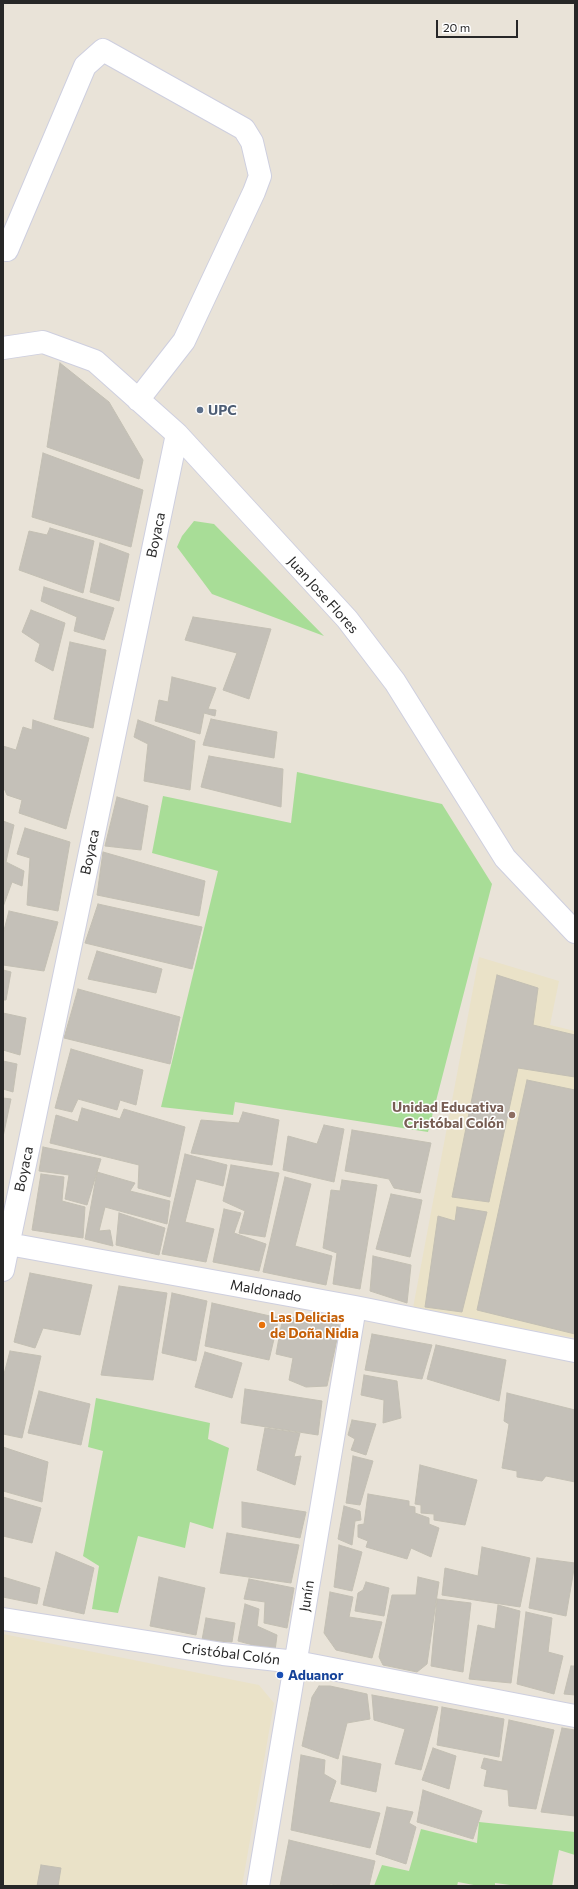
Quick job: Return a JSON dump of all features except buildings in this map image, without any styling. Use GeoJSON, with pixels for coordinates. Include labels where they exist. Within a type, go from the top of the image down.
{"type":"FeatureCollection","features":[{"type":"Feature","properties":{"kind":"street"},"geometry":{"type":"LineString","coordinates":[[7,250],[85,66],[103,50],[244,129],[252,142],[260,176],[254,192],[184,341],[138,400]]}},
{"type":"Feature","properties":{"kind":"street","name":"Juan Jose Flores"},"geometry":{"type":"LineString","coordinates":[[3,348],[43,342],[95,361],[176,434],[346,619],[395,682],[505,858],[575,932]]}},
{"type":"Feature","properties":{"kind":"street","name":"Boyaca"},"geometry":{"type":"LineString","coordinates":[[3,1270],[6,1243],[176,434]]}},
{"type":"Feature","properties":{"kind":"street","name":"Maldonado"},"geometry":{"type":"LineString","coordinates":[[6,1243],[355,1307],[575,1351]]}},
{"type":"Feature","properties":{"kind":"street","name":"Junín"},"geometry":{"type":"LineString","coordinates":[[258,1886],[355,1307]]}},
{"type":"Feature","properties":{"kind":"street","name":"Cristóbal Colón"},"geometry":{"type":"LineString","coordinates":[[3,1619],[223,1654],[296,1662],[575,1716]]}},
{"type":"Feature","properties":{"kind":"shaded area","name":"Unidad Educativa Cristóbal Colón"},"geometry":{"type":"Polygon","coordinates":[[[479,957],[559,981],[550,1025],[575,1031],[575,1338],[413,1308],[479,957]]]}},
{"type":"Feature","properties":{"kind":"shaded area"},"geometry":{"type":"Polygon","coordinates":[[[3,1634],[259,1685],[274,1703],[242,1886],[3,1886],[3,1634]]]}},
{"type":"Feature","properties":{"kind":"green space"},"geometry":{"type":"Polygon","coordinates":[[[194,521],[214,524],[324,636],[212,594],[177,547],[182,536],[194,521]]]}},
{"type":"Feature","properties":{"kind":"green space"},"geometry":{"type":"Polygon","coordinates":[[[297,772],[442,804],[492,884],[428,1132],[235,1102],[233,1115],[161,1107],[218,871],[152,853],[163,796],[291,823],[297,772]]]}},
{"type":"Feature","properties":{"kind":"green space"},"geometry":{"type":"Polygon","coordinates":[[[96,1398],[210,1423],[208,1439],[229,1448],[213,1529],[190,1522],[185,1548],[138,1536],[118,1613],[92,1609],[99,1566],[83,1556],[103,1451],[88,1447],[96,1398]]]}},
{"type":"Feature","properties":{"kind":"green space"},"geometry":{"type":"Polygon","coordinates":[[[479,1822],[575,1832],[575,1855],[559,1850],[552,1886],[518,1886],[495,1883],[495,1886],[479,1886],[458,1882],[457,1886],[374,1886],[382,1865],[409,1871],[421,1829],[477,1843],[479,1822]]]}},
{"type":"Feature","properties":{"kind":"place","name":"UPC"},"geometry":{"type":"Point","coordinates":[200,410]}},
{"type":"Feature","properties":{"kind":"place","name":"Unidad Educativa Cristóbal Colón"},"geometry":{"type":"Point","coordinates":[512,1115]}},
{"type":"Feature","properties":{"kind":"place","name":"Las Delicias de Doña Nidia"},"geometry":{"type":"Point","coordinates":[262,1325]}},
{"type":"Feature","properties":{"kind":"place","name":"Aduanor"},"geometry":{"type":"Point","coordinates":[280,1675]}}]}
